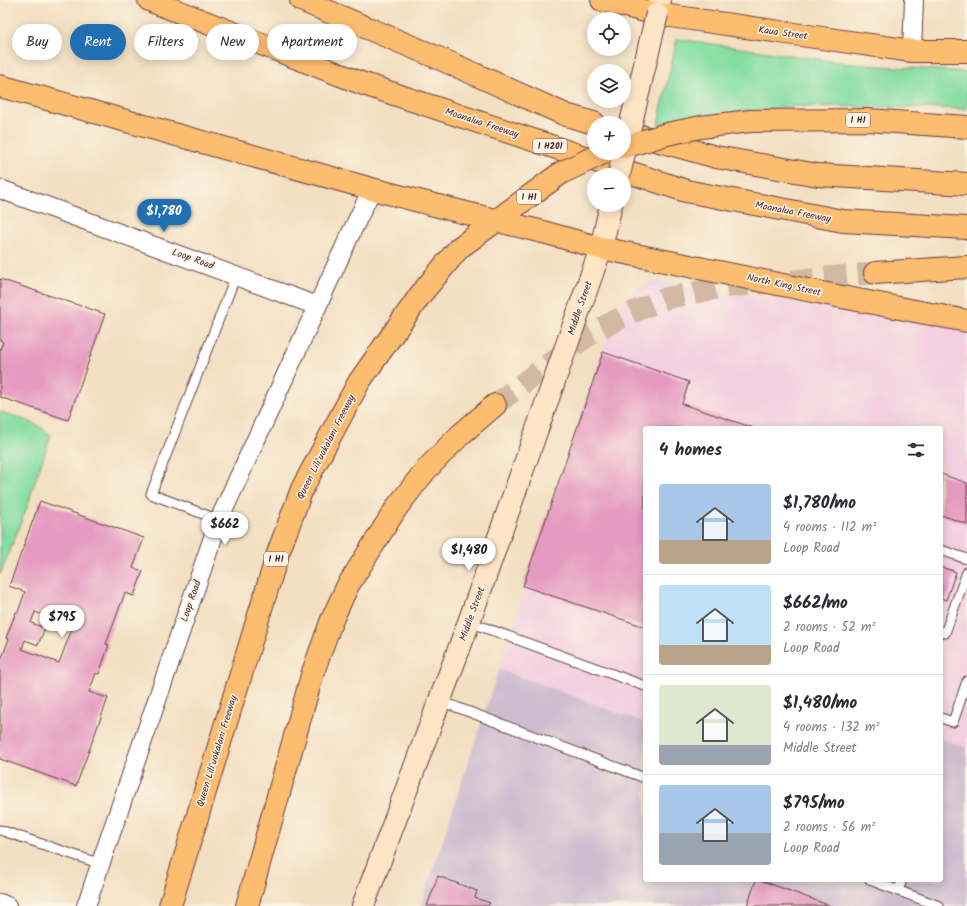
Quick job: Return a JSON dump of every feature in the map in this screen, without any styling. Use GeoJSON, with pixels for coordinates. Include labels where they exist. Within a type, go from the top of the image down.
{"type":"FeatureCollection","features":[{"type":"Feature","properties":{"kind":"main road","name":"Moanalua Freeway"},"geometry":{"type":"LineString","coordinates":[[149,0],[361,83],[686,191],[843,221],[967,228]]}},
{"type":"Feature","properties":{"kind":"main road"},"geometry":{"type":"LineString","coordinates":[[301,0],[443,60],[566,115],[587,121]]}},
{"type":"Feature","properties":{"kind":"main road","name":"Kaua Street"},"geometry":{"type":"LineString","coordinates":[[602,0],[658,7],[912,51],[967,51]]}},
{"type":"Feature","properties":{"kind":"main road"},"geometry":{"type":"LineString","coordinates":[[631,123],[658,7]]}},
{"type":"Feature","properties":{"kind":"main road","name":"North King Street"},"geometry":{"type":"LineString","coordinates":[[0,86],[372,189],[601,248],[967,321]]}},
{"type":"Feature","properties":{"kind":"main road","name":"I H1"},"geometry":{"type":"LineString","coordinates":[[631,145],[701,126],[750,121],[867,120],[967,126]]}},
{"type":"Feature","properties":{"kind":"main road"},"geometry":{"type":"LineString","coordinates":[[631,134],[716,157],[818,175],[967,184]]}},
{"type":"Feature","properties":{"kind":"main road","name":"Queen Liliʻuokalani Freeway"},"geometry":{"type":"LineString","coordinates":[[170,906],[278,553],[302,489],[359,382],[421,294],[459,248],[561,173],[588,160]]}},
{"type":"Feature","properties":{"kind":"main road","name":"Middle Street"},"geometry":{"type":"LineString","coordinates":[[363,906],[469,622],[601,248],[609,212]]}},
{"type":"Feature","properties":{"kind":"main road"},"geometry":{"type":"LineString","coordinates":[[875,273],[967,267]]}},
{"type":"Feature","properties":{"kind":"main road"},"geometry":{"type":"LineString","coordinates":[[246,906],[314,672],[331,622],[347,587],[397,507],[425,471],[459,436],[495,405]]}},
{"type":"Feature","properties":{"kind":"street"},"geometry":{"type":"LineString","coordinates":[[912,51],[914,0]]}},
{"type":"Feature","properties":{"kind":"street","name":"Loop Road"},"geometry":{"type":"LineString","coordinates":[[0,189],[317,306]]}},
{"type":"Feature","properties":{"kind":"street","name":"Loop Road"},"geometry":{"type":"LineString","coordinates":[[86,906],[219,520],[372,189]]}},
{"type":"Feature","properties":{"kind":"street"},"geometry":{"type":"LineString","coordinates":[[0,903],[7,906]]}},
{"type":"Feature","properties":{"kind":"lane"},"geometry":{"type":"LineString","coordinates":[[219,520],[151,494],[236,275]]}},
{"type":"Feature","properties":{"kind":"lane"},"geometry":{"type":"LineString","coordinates":[[943,551],[967,559]]}},
{"type":"Feature","properties":{"kind":"lane"},"geometry":{"type":"LineString","coordinates":[[943,632],[945,633],[967,572]]}},
{"type":"Feature","properties":{"kind":"lane"},"geometry":{"type":"LineString","coordinates":[[469,622],[643,685]]}},
{"type":"Feature","properties":{"kind":"lane"},"geometry":{"type":"LineString","coordinates":[[943,719],[953,722],[967,681]]}},
{"type":"Feature","properties":{"kind":"lane"},"geometry":{"type":"LineString","coordinates":[[440,701],[643,777]]}},
{"type":"Feature","properties":{"kind":"lane"},"geometry":{"type":"LineString","coordinates":[[0,830],[101,864]]}},
{"type":"Feature","properties":{"kind":"lane"},"geometry":{"type":"LineString","coordinates":[[875,882],[939,906]]}},
{"type":"Feature","properties":{"kind":"lane"},"geometry":{"type":"LineString","coordinates":[[898,891],[901,882]]}},
{"type":"Feature","properties":{"kind":"shaded area"},"geometry":{"type":"Polygon","coordinates":[[[657,281],[967,330],[967,906],[421,906],[607,338],[619,310],[628,295],[641,285],[657,281]]]}},
{"type":"Feature","properties":{"kind":"shaded area"},"geometry":{"type":"Polygon","coordinates":[[[499,669],[643,722],[643,882],[943,882],[943,740],[965,747],[967,742],[967,906],[421,906],[499,669]]]}},
{"type":"Feature","properties":{"kind":"green space"},"geometry":{"type":"Polygon","coordinates":[[[677,39],[851,64],[967,72],[967,109],[795,106],[728,113],[658,124],[677,39]]]}},
{"type":"Feature","properties":{"kind":"green space"},"geometry":{"type":"Polygon","coordinates":[[[0,412],[27,420],[39,426],[51,435],[28,505],[0,575],[0,412]]]}},
{"type":"Feature","properties":{"kind":"building"},"geometry":{"type":"Polygon","coordinates":[[[0,279],[105,314],[68,420],[0,397],[0,350],[3,342],[0,340],[0,279]]]}},
{"type":"Feature","properties":{"kind":"building"},"geometry":{"type":"Polygon","coordinates":[[[603,352],[689,382],[682,404],[748,426],[643,426],[643,626],[523,586],[603,352]]]}},
{"type":"Feature","properties":{"kind":"building"},"geometry":{"type":"Polygon","coordinates":[[[943,475],[967,483],[967,524],[943,516],[943,475]]]}},
{"type":"Feature","properties":{"kind":"building"},"geometry":{"type":"Polygon","coordinates":[[[40,501],[144,538],[133,568],[143,571],[134,596],[125,593],[106,644],[109,645],[99,674],[96,673],[89,692],[108,698],[76,786],[0,759],[0,663],[9,639],[6,638],[25,592],[9,586],[40,501]],[[35,612],[31,623],[45,628],[38,645],[25,640],[22,649],[59,663],[73,626],[35,612]]]}},
{"type":"Feature","properties":{"kind":"building"},"geometry":{"type":"Polygon","coordinates":[[[943,568],[956,572],[946,600],[943,599],[943,568]]]}},
{"type":"Feature","properties":{"kind":"building"},"geometry":{"type":"Polygon","coordinates":[[[438,876],[477,891],[475,898],[490,903],[488,906],[427,906],[438,876]]]}},
{"type":"Feature","properties":{"kind":"building"},"geometry":{"type":"Polygon","coordinates":[[[755,882],[765,882],[831,906],[747,906],[755,882]]]}},
{"type":"Feature","properties":{"kind":"tunnel"},"geometry":{"type":"LineString","coordinates":[[495,405],[590,334],[626,315],[667,298],[724,287],[875,273]]}}]}
